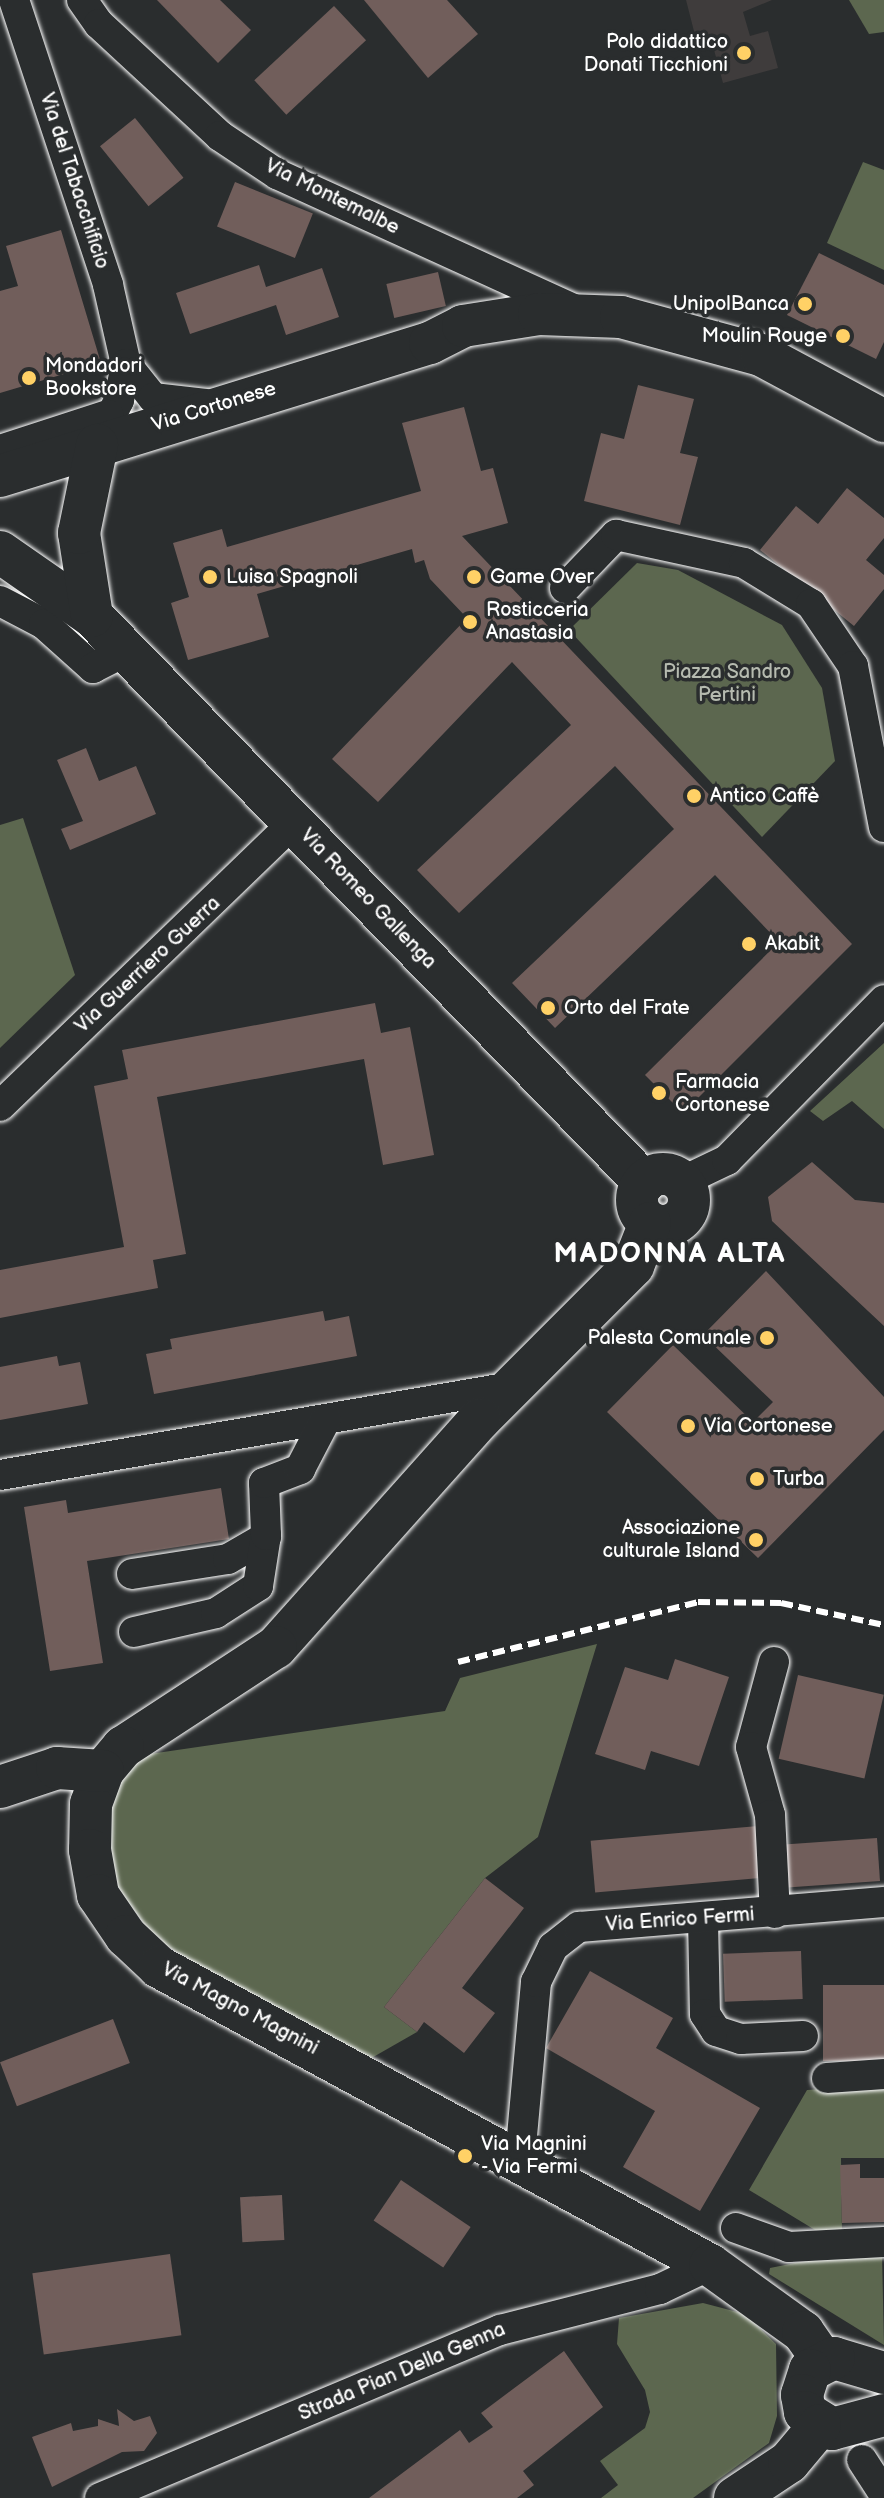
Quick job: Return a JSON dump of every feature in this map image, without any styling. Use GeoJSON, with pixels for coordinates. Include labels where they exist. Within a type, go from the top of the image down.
{"type":"FeatureCollection","features":[{"type":"Feature","properties":{"kind":"street","name":"Via del Tabacchificio"},"geometry":{"type":"LineString","coordinates":[[14,0],[108,285],[126,364],[115,430]]}},
{"type":"Feature","properties":{"kind":"street","name":"Via Montemalbe"},"geometry":{"type":"LineString","coordinates":[[70,0],[94,8],[220,136],[277,174],[581,313]]}},
{"type":"Feature","properties":{"kind":"street","name":"Via Cortonese"},"geometry":{"type":"LineString","coordinates":[[2,473],[115,430],[430,343],[463,326],[581,313],[761,355],[884,421]]}},
{"type":"Feature","properties":{"kind":"street","name":"Via Cortonese"},"geometry":{"type":"LineString","coordinates":[[430,343],[656,329]]}},
{"type":"Feature","properties":{"kind":"street","name":"Via del Tabacchificio"},"geometry":{"type":"LineString","coordinates":[[126,364],[153,398],[171,405],[218,404]]}},
{"type":"Feature","properties":{"kind":"street"},"geometry":{"type":"LineString","coordinates":[[92,616],[79,533],[115,430]]}},
{"type":"Feature","properties":{"kind":"street"},"geometry":{"type":"LineString","coordinates":[[565,588],[616,535],[744,563],[811,604],[853,666],[884,827]]}},
{"type":"Feature","properties":{"kind":"street","name":"Via Romeo Gallenga"},"geometry":{"type":"LineString","coordinates":[[4,548],[92,616],[294,822],[663,1182]]}},
{"type":"Feature","properties":{"kind":"street"},"geometry":{"type":"LineString","coordinates":[[0,601],[44,624],[93,668],[126,651]]}},
{"type":"Feature","properties":{"kind":"street","name":"Via Guerriero Guerra"},"geometry":{"type":"LineString","coordinates":[[0,1106],[294,822]]}},
{"type":"Feature","properties":{"kind":"street"},"geometry":{"type":"LineString","coordinates":[[663,1182],[727,1160],[884,1000]]}},
{"type":"Feature","properties":{"kind":"street","name":"Via Magno Magnini"},"geometry":{"type":"LineString","coordinates":[[663,1182],[688,1198],[683,1216],[668,1225],[650,1223],[633,1266],[511,1387],[276,1647],[123,1747],[103,1771],[91,1804],[90,1850],[98,1895],[126,1936],[159,1967],[520,2158],[710,2265],[803,2332],[823,2361]]}},
{"type":"Feature","properties":{"kind":"street"},"geometry":{"type":"LineString","coordinates":[[0,1475],[511,1387]]}},
{"type":"Feature","properties":{"kind":"street"},"geometry":{"type":"LineString","coordinates":[[134,1632],[216,1613],[258,1586],[266,1537],[264,1483],[300,1469],[326,1419]]}},
{"type":"Feature","properties":{"kind":"street"},"geometry":{"type":"LineString","coordinates":[[132,1574],[228,1559],[266,1537]]}},
{"type":"Feature","properties":{"kind":"street"},"geometry":{"type":"LineString","coordinates":[[774,1662],[751,1747],[770,1815],[775,1913]]}},
{"type":"Feature","properties":{"kind":"street"},"geometry":{"type":"LineString","coordinates":[[0,1787],[57,1768],[103,1771]]}},
{"type":"Feature","properties":{"kind":"street","name":"Via Enrico Fermi"},"geometry":{"type":"LineString","coordinates":[[520,2158],[536,1982],[553,1947],[579,1927],[703,1920],[884,1902]]}},
{"type":"Feature","properties":{"kind":"street"},"geometry":{"type":"LineString","coordinates":[[703,1920],[705,2014],[716,2031],[741,2039],[803,2036]]}},
{"type":"Feature","properties":{"kind":"street"},"geometry":{"type":"LineString","coordinates":[[827,2078],[884,2074]]}},
{"type":"Feature","properties":{"kind":"street"},"geometry":{"type":"LineString","coordinates":[[736,2228],[789,2247],[884,2242]]}},
{"type":"Feature","properties":{"kind":"street","name":"Strada Pian Della Genna"},"geometry":{"type":"LineString","coordinates":[[100,2498],[500,2330],[660,2289],[710,2265]]}},
{"type":"Feature","properties":{"kind":"street"},"geometry":{"type":"LineString","coordinates":[[884,2373],[858,2361],[823,2361],[810,2370],[802,2395],[805,2412],[820,2425],[850,2427],[884,2415]]}},
{"type":"Feature","properties":{"kind":"street"},"geometry":{"type":"LineString","coordinates":[[735,2498],[789,2462],[820,2425]]}},
{"type":"Feature","properties":{"kind":"street"},"geometry":{"type":"LineString","coordinates":[[862,2460],[884,2494]]}},
{"type":"Feature","properties":{"kind":"shaded area","name":"Polo didattico Donati Ticchioni"},"geometry":{"type":"Polygon","coordinates":[[[686,0],[772,0],[743,12],[750,36],[768,31],[778,68],[723,83],[710,35],[696,39],[686,0]]]}},
{"type":"Feature","properties":{"kind":"green space"},"geometry":{"type":"Polygon","coordinates":[[[849,0],[884,0],[884,32],[869,34],[849,0]]]}},
{"type":"Feature","properties":{"kind":"green space"},"geometry":{"type":"Polygon","coordinates":[[[863,162],[884,170],[884,270],[827,243],[863,162]]]}},
{"type":"Feature","properties":{"kind":"green space","name":"Piazza Sandro Pertini"},"geometry":{"type":"Polygon","coordinates":[[[637,563],[678,570],[782,625],[822,688],[835,761],[762,837],[569,630],[637,563]]]}},
{"type":"Feature","properties":{"kind":"green space"},"geometry":{"type":"Polygon","coordinates":[[[23,818],[75,975],[0,1048],[0,825],[23,818]]]}},
{"type":"Feature","properties":{"kind":"green space"},"geometry":{"type":"Polygon","coordinates":[[[884,1043],[884,1129],[852,1101],[823,1121],[810,1111],[884,1043]]]}},
{"type":"Feature","properties":{"kind":"green space"},"geometry":{"type":"Polygon","coordinates":[[[597,1644],[538,1837],[485,1878],[384,2007],[417,2032],[368,2060],[237,1994],[153,1936],[115,1884],[104,1831],[116,1781],[136,1756],[445,1711],[460,1678],[597,1644]]]}},
{"type":"Feature","properties":{"kind":"green space"},"geometry":{"type":"Polygon","coordinates":[[[884,2085],[884,2158],[841,2158],[842,2233],[820,2233],[749,2190],[807,2090],[884,2085]]]}},
{"type":"Feature","properties":{"kind":"green space"},"geometry":{"type":"Polygon","coordinates":[[[882,2254],[884,2345],[769,2274],[770,2268],[820,2258],[882,2254]]]}},
{"type":"Feature","properties":{"kind":"green space"},"geometry":{"type":"Polygon","coordinates":[[[703,2303],[745,2314],[776,2344],[777,2416],[769,2443],[693,2498],[601,2498],[618,2485],[600,2461],[645,2428],[650,2412],[645,2390],[617,2344],[619,2318],[703,2303]]]}},
{"type":"Feature","properties":{"kind":"building"},"geometry":{"type":"Polygon","coordinates":[[[157,0],[220,0],[251,30],[218,63],[157,0]]]}},
{"type":"Feature","properties":{"kind":"building"},"geometry":{"type":"Polygon","coordinates":[[[364,0],[447,0],[478,34],[428,78],[364,0]]]}},
{"type":"Feature","properties":{"kind":"building"},"geometry":{"type":"Polygon","coordinates":[[[334,6],[366,40],[286,115],[254,80],[334,6]]]}},
{"type":"Feature","properties":{"kind":"building"},"geometry":{"type":"Polygon","coordinates":[[[135,118],[183,178],[148,206],[100,146],[135,118]]]}},
{"type":"Feature","properties":{"kind":"building"},"geometry":{"type":"Polygon","coordinates":[[[235,182],[313,213],[295,258],[217,227],[235,182]]]}},
{"type":"Feature","properties":{"kind":"building"},"geometry":{"type":"Polygon","coordinates":[[[61,230],[101,363],[0,393],[0,291],[18,286],[6,246],[61,230]]]}},
{"type":"Feature","properties":{"kind":"building"},"geometry":{"type":"Polygon","coordinates":[[[819,253],[884,285],[884,342],[876,359],[787,315],[819,253]]]}},
{"type":"Feature","properties":{"kind":"building"},"geometry":{"type":"Polygon","coordinates":[[[259,265],[266,287],[322,268],[339,317],[286,335],[276,305],[190,334],[176,293],[259,265]]]}},
{"type":"Feature","properties":{"kind":"building"},"geometry":{"type":"Polygon","coordinates":[[[438,272],[446,306],[394,318],[386,284],[438,272]]]}},
{"type":"Feature","properties":{"kind":"building"},"geometry":{"type":"Polygon","coordinates":[[[638,385],[694,399],[680,453],[698,457],[680,525],[584,501],[601,433],[624,439],[638,385]]]}},
{"type":"Feature","properties":{"kind":"building"},"geometry":{"type":"Polygon","coordinates":[[[464,407],[481,471],[493,468],[508,523],[462,536],[852,944],[683,1113],[645,1075],[779,942],[715,875],[555,1028],[512,983],[674,829],[615,766],[459,913],[417,870],[571,725],[512,662],[378,802],[332,759],[467,618],[430,579],[424,560],[415,563],[412,549],[257,594],[269,637],[188,660],[171,603],[189,597],[173,543],[222,529],[227,547],[421,491],[402,423],[464,407]]]}},
{"type":"Feature","properties":{"kind":"building"},"geometry":{"type":"Polygon","coordinates":[[[847,488],[884,518],[884,538],[866,560],[884,575],[884,589],[854,626],[760,550],[796,506],[818,524],[847,488]]]}},
{"type":"Feature","properties":{"kind":"building"},"geometry":{"type":"Polygon","coordinates":[[[86,748],[99,781],[136,766],[156,814],[70,850],[61,829],[83,821],[57,760],[86,748]]]}},
{"type":"Feature","properties":{"kind":"building"},"geometry":{"type":"Polygon","coordinates":[[[375,1003],[381,1033],[410,1027],[434,1155],[383,1165],[364,1059],[157,1097],[186,1254],[153,1260],[158,1288],[0,1318],[0,1270],[124,1247],[94,1086],[128,1079],[122,1050],[375,1003]]]}},
{"type":"Feature","properties":{"kind":"building"},"geometry":{"type":"Polygon","coordinates":[[[812,1162],[855,1200],[884,1203],[884,1326],[772,1221],[768,1197],[812,1162]]]}},
{"type":"Feature","properties":{"kind":"building"},"geometry":{"type":"Polygon","coordinates":[[[766,1271],[884,1397],[884,1430],[758,1558],[607,1412],[673,1345],[753,1422],[773,1402],[703,1335],[766,1271]]]}},
{"type":"Feature","properties":{"kind":"building"},"geometry":{"type":"Polygon","coordinates":[[[323,1311],[325,1321],[349,1316],[357,1356],[154,1394],[146,1354],[172,1349],[170,1339],[323,1311]]]}},
{"type":"Feature","properties":{"kind":"building"},"geometry":{"type":"Polygon","coordinates":[[[57,1356],[59,1366],[80,1362],[88,1404],[0,1420],[0,1367],[57,1356]]]}},
{"type":"Feature","properties":{"kind":"building"},"geometry":{"type":"Polygon","coordinates":[[[221,1488],[229,1539],[87,1561],[103,1663],[50,1671],[24,1507],[66,1500],[68,1513],[221,1488]]]}},
{"type":"Feature","properties":{"kind":"building"},"geometry":{"type":"Polygon","coordinates":[[[675,1659],[729,1677],[699,1766],[651,1751],[645,1770],[595,1754],[625,1667],[668,1680],[675,1659]]]}},
{"type":"Feature","properties":{"kind":"building"},"geometry":{"type":"Polygon","coordinates":[[[798,1675],[884,1695],[864,1779],[779,1759],[798,1675]]]}},
{"type":"Feature","properties":{"kind":"building"},"geometry":{"type":"Polygon","coordinates":[[[758,1826],[763,1878],[595,1892],[591,1841],[758,1826]]]}},
{"type":"Feature","properties":{"kind":"building"},"geometry":{"type":"Polygon","coordinates":[[[877,1838],[880,1881],[787,1887],[784,1844],[877,1838]]]}},
{"type":"Feature","properties":{"kind":"building"},"geometry":{"type":"Polygon","coordinates":[[[485,1878],[524,1908],[462,1988],[495,2013],[464,2053],[424,2022],[417,2032],[384,2007],[485,1878]]]}},
{"type":"Feature","properties":{"kind":"building"},"geometry":{"type":"Polygon","coordinates":[[[801,1951],[803,1999],[725,2002],[723,1954],[801,1951]]]}},
{"type":"Feature","properties":{"kind":"building"},"geometry":{"type":"Polygon","coordinates":[[[590,1971],[673,2018],[656,2048],[760,2108],[700,2211],[623,2167],[655,2111],[546,2048],[590,1971]]]}},
{"type":"Feature","properties":{"kind":"building"},"geometry":{"type":"Polygon","coordinates":[[[823,1985],[884,1985],[884,2061],[823,2061],[823,1985]]]}},
{"type":"Feature","properties":{"kind":"building"},"geometry":{"type":"Polygon","coordinates":[[[113,2019],[130,2063],[17,2106],[0,2062],[113,2019]]]}},
{"type":"Feature","properties":{"kind":"building"},"geometry":{"type":"Polygon","coordinates":[[[860,2164],[860,2178],[884,2178],[884,2222],[842,2223],[840,2165],[860,2164]]]}},
{"type":"Feature","properties":{"kind":"building"},"geometry":{"type":"Polygon","coordinates":[[[401,2180],[471,2227],[443,2268],[374,2221],[401,2180]]]}},
{"type":"Feature","properties":{"kind":"building"},"geometry":{"type":"Polygon","coordinates":[[[282,2195],[284,2240],[242,2242],[240,2197],[282,2195]]]}},
{"type":"Feature","properties":{"kind":"building"},"geometry":{"type":"Polygon","coordinates":[[[170,2254],[181,2335],[44,2355],[32,2273],[170,2254]]]}},
{"type":"Feature","properties":{"kind":"building"},"geometry":{"type":"Polygon","coordinates":[[[564,2351],[603,2407],[523,2471],[534,2485],[517,2498],[369,2498],[460,2430],[469,2443],[493,2427],[481,2413],[564,2351]]]}},
{"type":"Feature","properties":{"kind":"building"},"geometry":{"type":"Polygon","coordinates":[[[117,2409],[134,2421],[150,2416],[157,2433],[144,2451],[122,2452],[52,2487],[32,2437],[71,2423],[73,2431],[98,2426],[98,2419],[119,2426],[117,2409]]]}},
{"type":"Feature","properties":{"kind":"railway"},"geometry":{"type":"LineString","coordinates":[[458,1662],[698,1602],[781,1603],[884,1625]]}},
{"type":"Feature","properties":{"kind":"place","name":"Polo didattico Donati Ticchioni"},"geometry":{"type":"Point","coordinates":[744,53]}},
{"type":"Feature","properties":{"kind":"place","name":"UnipolBanca"},"geometry":{"type":"Point","coordinates":[805,304]}},
{"type":"Feature","properties":{"kind":"place","name":"Moulin Rouge"},"geometry":{"type":"Point","coordinates":[843,336]}},
{"type":"Feature","properties":{"kind":"place","name":"Mondadori Bookstore"},"geometry":{"type":"Point","coordinates":[29,378]}},
{"type":"Feature","properties":{"kind":"place","name":"Luisa Spagnoli"},"geometry":{"type":"Point","coordinates":[210,577]}},
{"type":"Feature","properties":{"kind":"place","name":"Game Over"},"geometry":{"type":"Point","coordinates":[474,577]}},
{"type":"Feature","properties":{"kind":"place","name":"Rosticceria Anastasia"},"geometry":{"type":"Point","coordinates":[470,622]}},
{"type":"Feature","properties":{"kind":"place","name":"Antico Caffè"},"geometry":{"type":"Point","coordinates":[694,796]}},
{"type":"Feature","properties":{"kind":"place","name":"Akabit"},"geometry":{"type":"Point","coordinates":[749,944]}},
{"type":"Feature","properties":{"kind":"place","name":"Orto del Frate"},"geometry":{"type":"Point","coordinates":[548,1008]}},
{"type":"Feature","properties":{"kind":"place","name":"Farmacia Cortonese"},"geometry":{"type":"Point","coordinates":[659,1093]}},
{"type":"Feature","properties":{"kind":"place","name":"Palesta Comunale"},"geometry":{"type":"Point","coordinates":[767,1338]}},
{"type":"Feature","properties":{"kind":"place","name":"Via Cortonese"},"geometry":{"type":"Point","coordinates":[688,1426]}},
{"type":"Feature","properties":{"kind":"place","name":"Turba"},"geometry":{"type":"Point","coordinates":[757,1479]}},
{"type":"Feature","properties":{"kind":"place","name":"Associazione culturale Island"},"geometry":{"type":"Point","coordinates":[756,1540]}},
{"type":"Feature","properties":{"kind":"place","name":"Via Magnini - Via Fermi"},"geometry":{"type":"Point","coordinates":[465,2156]}},
{"type":"Feature","properties":{"kind":"district","name":"MADONNA ALTA"},"geometry":{"type":"Point","coordinates":[670,1254]}}]}
